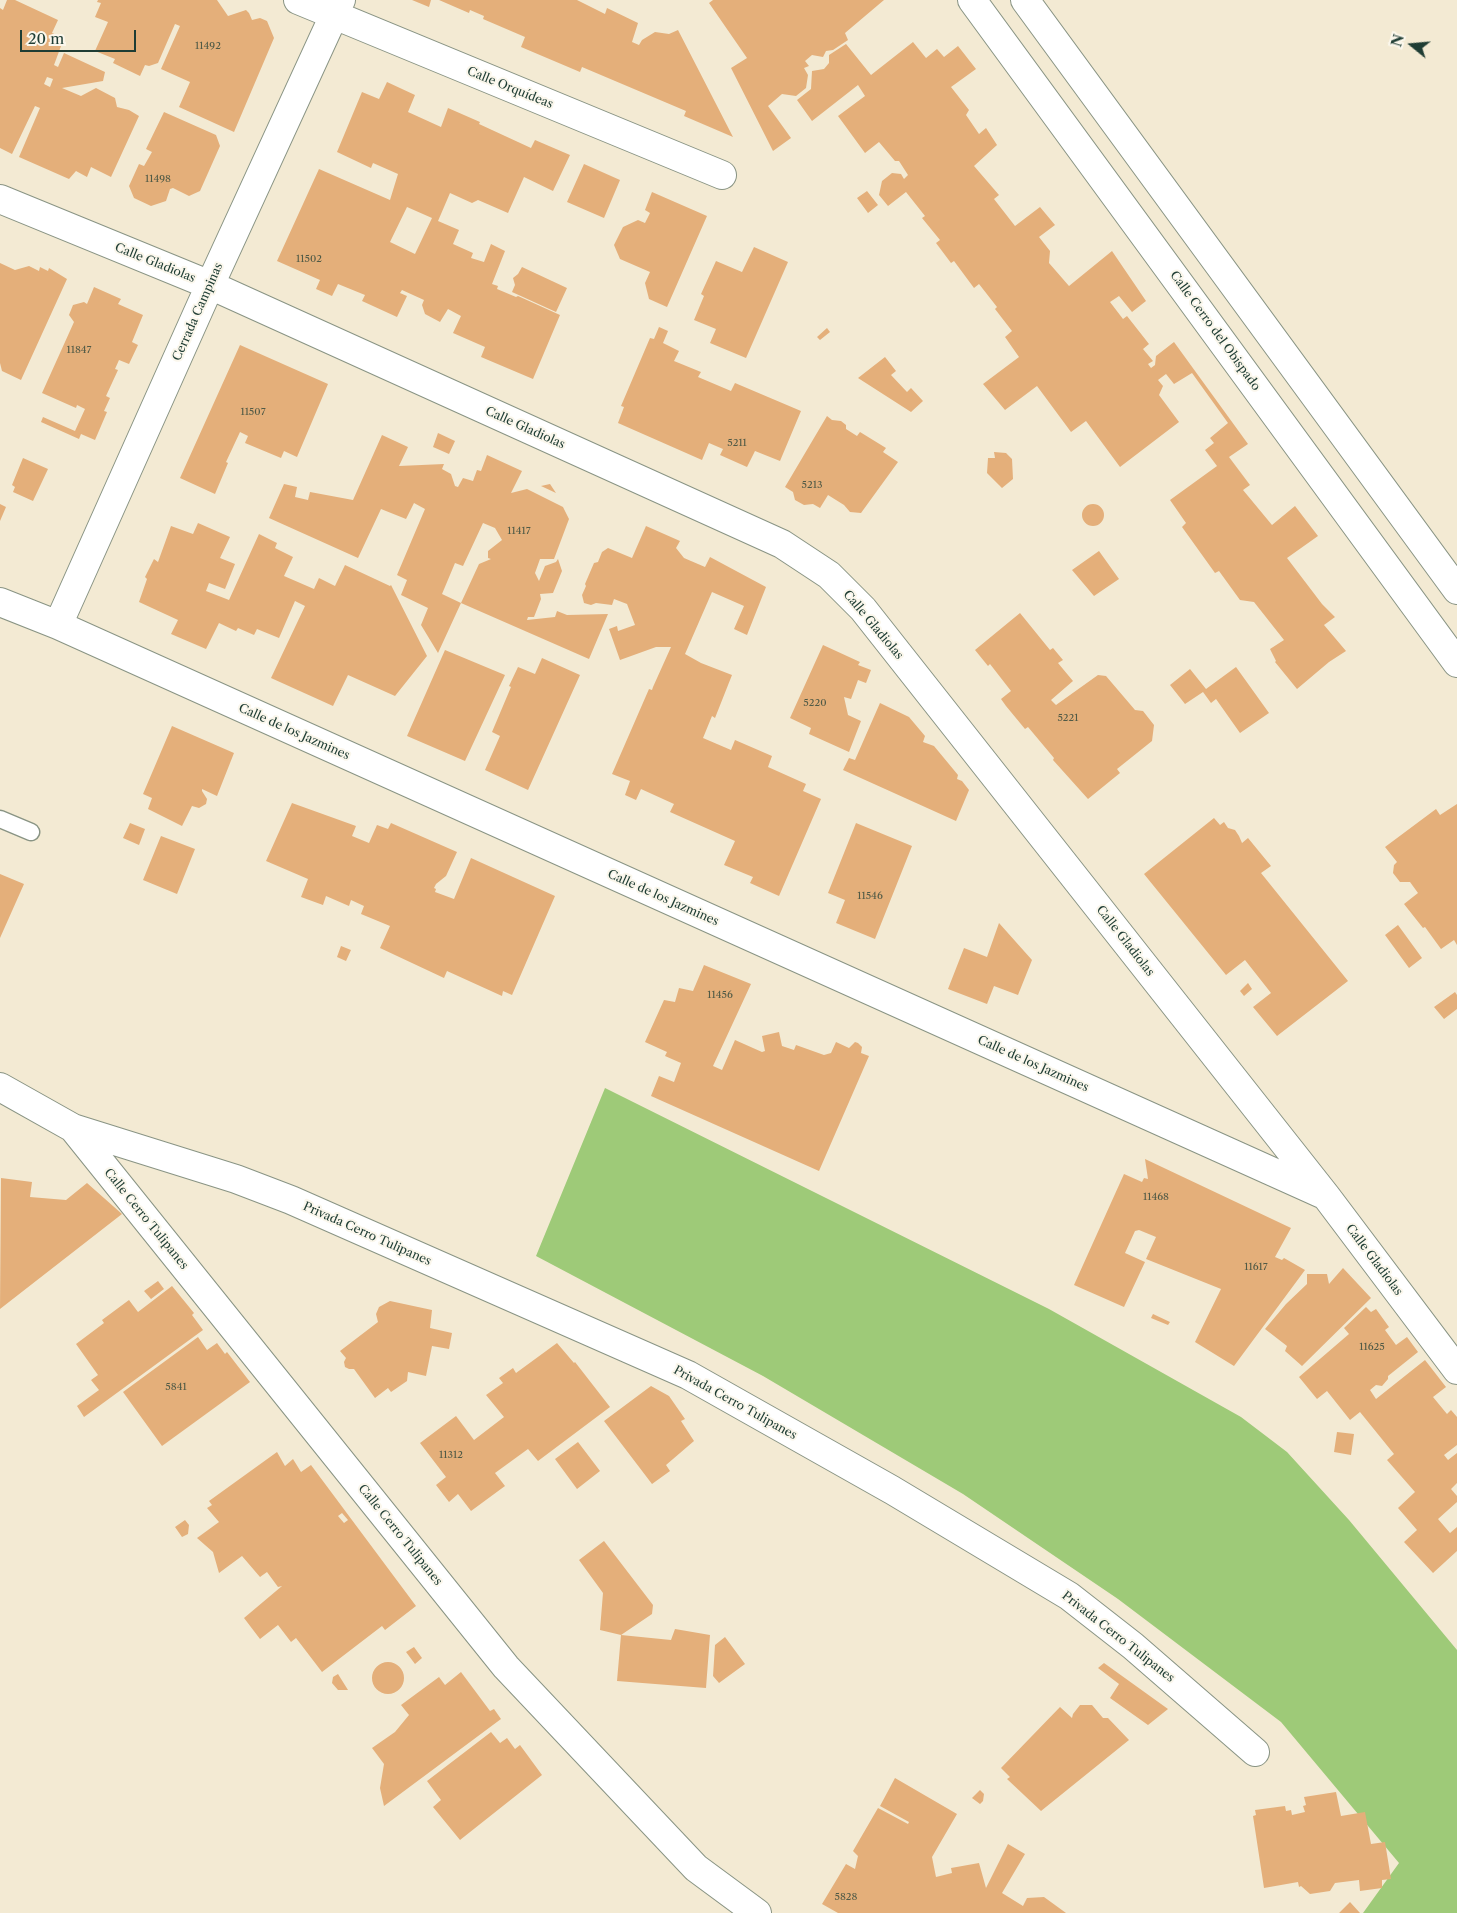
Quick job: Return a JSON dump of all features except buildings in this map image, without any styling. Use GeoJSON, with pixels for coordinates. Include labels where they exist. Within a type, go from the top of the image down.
{"type":"FeatureCollection","features":[{"type":"Feature","properties":{"kind":"street","name":"Calle Orquídeas"},"geometry":{"type":"LineString","coordinates":[[298,0],[338,8],[722,175]]}},
{"type":"Feature","properties":{"kind":"street","name":"Calle Cerro del Obispado"},"geometry":{"type":"LineString","coordinates":[[972,0],[1457,663]]}},
{"type":"Feature","properties":{"kind":"street"},"geometry":{"type":"LineString","coordinates":[[1025,0],[1454,579]]}},
{"type":"Feature","properties":{"kind":"street","name":"Cerrada Campinas"},"geometry":{"type":"LineString","coordinates":[[58,625],[210,285],[338,8]]}},
{"type":"Feature","properties":{"kind":"street","name":"Calle Gladiolas"},"geometry":{"type":"LineString","coordinates":[[0,199],[210,285],[782,544],[829,575],[869,616],[1326,1196],[1457,1370]]}},
{"type":"Feature","properties":{"kind":"street","name":"Calle de los Jazmines"},"geometry":{"type":"LineString","coordinates":[[0,602],[58,625],[1326,1196]]}},
{"type":"Feature","properties":{"kind":"street"},"geometry":{"type":"LineString","coordinates":[[0,1087],[73,1128]]}},
{"type":"Feature","properties":{"kind":"street","name":"Privada Cerro Tulipanes"},"geometry":{"type":"LineString","coordinates":[[73,1128],[236,1179],[291,1200],[688,1375],[892,1490],[1069,1596],[1133,1646],[1255,1752]]}},
{"type":"Feature","properties":{"kind":"street","name":"Calle Cerro Tulipanes"},"geometry":{"type":"LineString","coordinates":[[73,1128],[506,1667],[696,1868],[757,1913]]}},
{"type":"Feature","properties":{"kind":"lane"},"geometry":{"type":"LineString","coordinates":[[0,819],[32,832]]}},
{"type":"Feature","properties":{"kind":"green space"},"geometry":{"type":"Polygon","coordinates":[[[605,1088],[1049,1309],[1241,1417],[1287,1452],[1349,1520],[1457,1650],[1457,1913],[1363,1913],[1399,1863],[1281,1722],[1118,1599],[963,1494],[763,1376],[536,1256],[605,1088]]]}}]}
